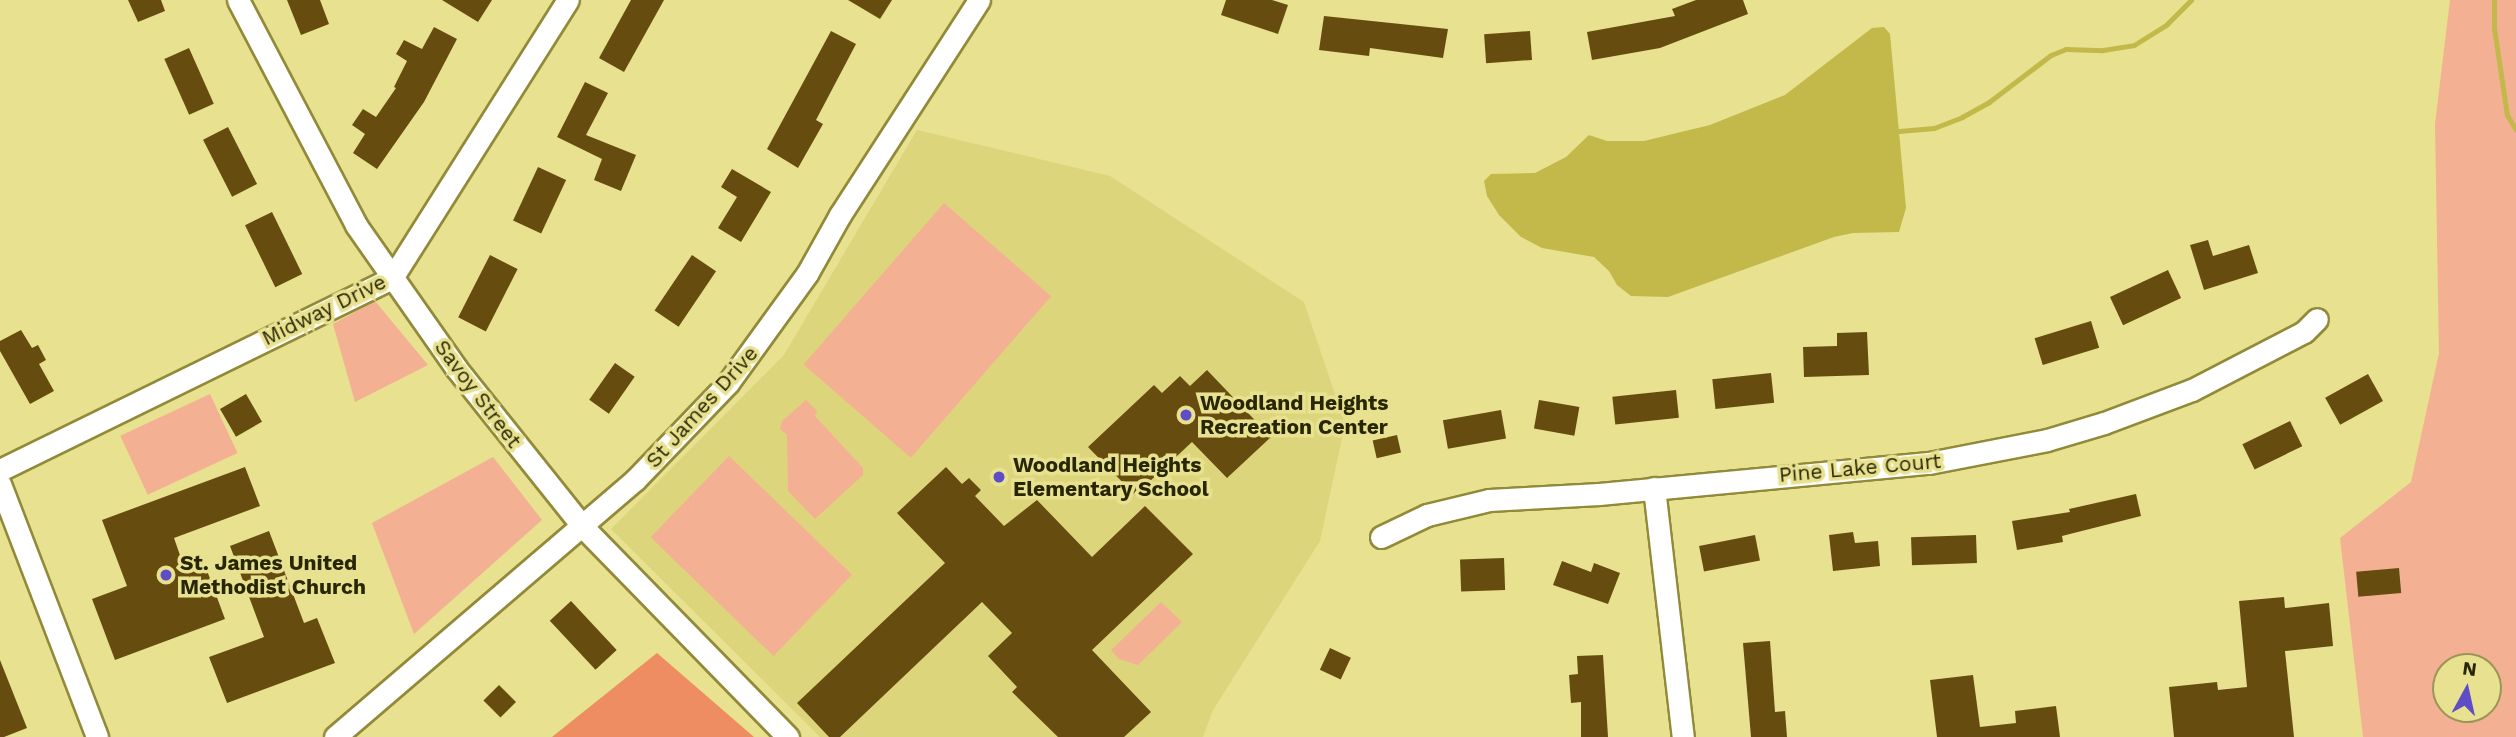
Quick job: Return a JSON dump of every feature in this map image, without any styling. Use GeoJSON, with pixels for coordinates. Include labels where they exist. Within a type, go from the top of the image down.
{"type":"FeatureCollection","features":[{"type":"Feature","properties":{"kind":"street","name":"Savoy Street"},"geometry":{"type":"LineString","coordinates":[[238,0],[356,225],[456,368],[582,526],[788,737]]}},
{"type":"Feature","properties":{"kind":"street","name":"Midway Drive"},"geometry":{"type":"LineString","coordinates":[[0,470],[392,278],[568,0]]}},
{"type":"Feature","properties":{"kind":"street","name":"St James Drive"},"geometry":{"type":"LineString","coordinates":[[335,737],[582,526],[683,433],[728,383],[769,330],[979,0]]}},
{"type":"Feature","properties":{"kind":"street","name":"Pine Lake Court"},"geometry":{"type":"LineString","coordinates":[[1381,537],[1427,515],[1489,500],[1929,463],[2046,440],[2104,423],[2192,390],[2304,331],[2316,319]]}},
{"type":"Feature","properties":{"kind":"street"},"geometry":{"type":"LineString","coordinates":[[0,484],[97,737]]}},
{"type":"Feature","properties":{"kind":"street"},"geometry":{"type":"LineString","coordinates":[[1654,488],[1683,737]]}},
{"type":"Feature","properties":{"kind":"shaded area"},"geometry":{"type":"Polygon","coordinates":[[[2450,0],[2516,0],[2516,737],[2363,737],[2340,538],[2411,482],[2439,353],[2435,124],[2450,0]]]}},
{"type":"Feature","properties":{"kind":"shaded area"},"geometry":{"type":"Polygon","coordinates":[[[1884,27],[1890,34],[1906,208],[1899,232],[1853,233],[1834,237],[1668,297],[1631,296],[1617,285],[1609,271],[1594,257],[1542,248],[1521,237],[1499,215],[1487,196],[1484,181],[1491,174],[1535,173],[1566,157],[1589,135],[1607,141],[1644,141],[1710,125],[1785,95],[1872,28],[1884,27]]]}},
{"type":"Feature","properties":{"kind":"shaded area","name":"Woodland Heights Elementary School"},"geometry":{"type":"Polygon","coordinates":[[[917,130],[1110,176],[1304,302],[1345,424],[1320,541],[1213,710],[1203,737],[820,737],[611,529],[784,355],[917,130]]]}},
{"type":"Feature","properties":{"kind":"shaded area"},"geometry":{"type":"Polygon","coordinates":[[[944,203],[1051,296],[911,458],[804,365],[944,203]]]}},
{"type":"Feature","properties":{"kind":"shaded area"},"geometry":{"type":"Polygon","coordinates":[[[375,301],[428,365],[355,402],[333,324],[375,301]]]}},
{"type":"Feature","properties":{"kind":"shaded area"},"geometry":{"type":"Polygon","coordinates":[[[210,394],[237,453],[148,495],[120,436],[210,394]]]}},
{"type":"Feature","properties":{"kind":"shaded area"},"geometry":{"type":"Polygon","coordinates":[[[806,400],[817,411],[815,416],[863,468],[863,475],[815,519],[788,491],[787,435],[780,429],[782,421],[806,400]]]}},
{"type":"Feature","properties":{"kind":"shaded area"},"geometry":{"type":"Polygon","coordinates":[[[729,456],[852,575],[774,656],[651,537],[729,456]]]}},
{"type":"Feature","properties":{"kind":"shaded area"},"geometry":{"type":"Polygon","coordinates":[[[493,457],[542,520],[414,634],[372,523],[493,457]]]}},
{"type":"Feature","properties":{"kind":"shaded area"},"geometry":{"type":"Polygon","coordinates":[[[1161,602],[1182,622],[1138,665],[1119,659],[1111,650],[1161,602]]]}},
{"type":"Feature","properties":{"kind":"shaded area"},"geometry":{"type":"Polygon","coordinates":[[[657,653],[754,737],[552,737],[657,653]]]}},
{"type":"Feature","properties":{"kind":"building"},"geometry":{"type":"Polygon","coordinates":[[[128,0],[161,0],[165,11],[138,22],[128,0]]]}},
{"type":"Feature","properties":{"kind":"building"},"geometry":{"type":"Polygon","coordinates":[[[287,0],[320,0],[329,24],[301,35],[287,0]]]}},
{"type":"Feature","properties":{"kind":"building"},"geometry":{"type":"Polygon","coordinates":[[[442,0],[492,0],[478,22],[442,0]]]}},
{"type":"Feature","properties":{"kind":"building"},"geometry":{"type":"Polygon","coordinates":[[[631,0],[664,0],[624,72],[599,58],[631,0]]]}},
{"type":"Feature","properties":{"kind":"building"},"geometry":{"type":"Polygon","coordinates":[[[848,0],[892,0],[880,19],[848,0]]]}},
{"type":"Feature","properties":{"kind":"building"},"geometry":{"type":"Polygon","coordinates":[[[1226,0],[1272,0],[1288,5],[1278,34],[1221,15],[1226,0]]]}},
{"type":"Feature","properties":{"kind":"building"},"geometry":{"type":"Polygon","coordinates":[[[1696,0],[1743,0],[1748,14],[1660,48],[1592,60],[1587,32],[1675,16],[1672,9],[1696,0]]]}},
{"type":"Feature","properties":{"kind":"building"},"geometry":{"type":"Polygon","coordinates":[[[1324,16],[1448,29],[1443,58],[1370,48],[1369,56],[1319,50],[1324,16]]]}},
{"type":"Feature","properties":{"kind":"building"},"geometry":{"type":"Polygon","coordinates":[[[434,27],[457,39],[424,102],[377,169],[353,153],[365,134],[352,125],[363,109],[376,117],[396,88],[394,87],[407,61],[396,54],[404,40],[422,49],[434,27]]]}},
{"type":"Feature","properties":{"kind":"building"},"geometry":{"type":"Polygon","coordinates":[[[831,31],[856,44],[816,120],[823,124],[798,168],[767,149],[831,31]]]}},
{"type":"Feature","properties":{"kind":"building"},"geometry":{"type":"Polygon","coordinates":[[[1530,31],[1532,60],[1486,63],[1484,34],[1530,31]]]}},
{"type":"Feature","properties":{"kind":"building"},"geometry":{"type":"Polygon","coordinates":[[[189,48],[214,104],[189,115],[164,59],[189,48]]]}},
{"type":"Feature","properties":{"kind":"building"},"geometry":{"type":"Polygon","coordinates":[[[585,82],[608,93],[586,135],[636,155],[621,191],[594,180],[602,159],[557,137],[585,82]]]}},
{"type":"Feature","properties":{"kind":"building"},"geometry":{"type":"Polygon","coordinates":[[[228,127],[257,184],[232,197],[203,140],[228,127]]]}},
{"type":"Feature","properties":{"kind":"building"},"geometry":{"type":"Polygon","coordinates":[[[538,167],[566,180],[541,234],[513,220],[538,167]]]}},
{"type":"Feature","properties":{"kind":"building"},"geometry":{"type":"Polygon","coordinates":[[[732,169],[771,192],[741,242],[718,228],[737,197],[721,187],[732,169]]]}},
{"type":"Feature","properties":{"kind":"building"},"geometry":{"type":"Polygon","coordinates":[[[272,212],[302,274],[275,287],[245,225],[272,212]]]}},
{"type":"Feature","properties":{"kind":"building"},"geometry":{"type":"Polygon","coordinates":[[[2208,240],[2213,256],[2249,245],[2258,273],[2204,290],[2190,245],[2208,240]]]}},
{"type":"Feature","properties":{"kind":"building"},"geometry":{"type":"Polygon","coordinates":[[[490,255],[518,269],[486,331],[458,317],[490,255]]]}},
{"type":"Feature","properties":{"kind":"building"},"geometry":{"type":"Polygon","coordinates":[[[692,255],[716,271],[679,327],[655,311],[692,255]]]}},
{"type":"Feature","properties":{"kind":"building"},"geometry":{"type":"Polygon","coordinates":[[[2168,270],[2181,298],[2123,325],[2110,297],[2168,270]]]}},
{"type":"Feature","properties":{"kind":"building"},"geometry":{"type":"Polygon","coordinates":[[[2091,321],[2099,348],[2043,365],[2035,338],[2091,321]]]}},
{"type":"Feature","properties":{"kind":"building"},"geometry":{"type":"Polygon","coordinates":[[[21,330],[32,348],[38,345],[46,360],[39,364],[54,391],[30,404],[0,351],[0,341],[21,330]]]}},
{"type":"Feature","properties":{"kind":"building"},"geometry":{"type":"Polygon","coordinates":[[[1867,332],[1869,375],[1804,377],[1803,347],[1837,346],[1837,333],[1867,332]]]}},
{"type":"Feature","properties":{"kind":"building"},"geometry":{"type":"Polygon","coordinates":[[[615,363],[635,377],[609,414],[589,400],[615,363]]]}},
{"type":"Feature","properties":{"kind":"building","name":"Woodland Heights Recreation Center"},"geometry":{"type":"Polygon","coordinates":[[[1207,370],[1271,437],[1227,478],[1192,442],[1135,495],[1088,447],[1154,385],[1162,393],[1180,376],[1190,386],[1207,370]]]}},
{"type":"Feature","properties":{"kind":"building"},"geometry":{"type":"Polygon","coordinates":[[[1771,373],[1774,403],[1715,409],[1712,379],[1771,373]]]}},
{"type":"Feature","properties":{"kind":"building"},"geometry":{"type":"Polygon","coordinates":[[[2368,374],[2383,401],[2340,425],[2325,398],[2368,374]]]}},
{"type":"Feature","properties":{"kind":"building"},"geometry":{"type":"Polygon","coordinates":[[[1676,390],[1679,418],[1615,425],[1612,397],[1676,390]]]}},
{"type":"Feature","properties":{"kind":"building"},"geometry":{"type":"Polygon","coordinates":[[[246,394],[262,422],[236,437],[220,409],[246,394]]]}},
{"type":"Feature","properties":{"kind":"building"},"geometry":{"type":"Polygon","coordinates":[[[1539,400],[1579,407],[1574,436],[1534,429],[1539,400]]]}},
{"type":"Feature","properties":{"kind":"building"},"geometry":{"type":"Polygon","coordinates":[[[1501,410],[1506,439],[1448,449],[1443,420],[1501,410]]]}},
{"type":"Feature","properties":{"kind":"building"},"geometry":{"type":"Polygon","coordinates":[[[2290,421],[2302,446],[2255,469],[2242,444],[2290,421]]]}},
{"type":"Feature","properties":{"kind":"building"},"geometry":{"type":"Polygon","coordinates":[[[1397,435],[1401,453],[1377,458],[1373,441],[1397,435]]]}},
{"type":"Feature","properties":{"kind":"building"},"geometry":{"type":"Polygon","coordinates":[[[245,467],[260,506],[174,538],[183,564],[202,557],[225,619],[115,660],[92,599],[127,586],[102,520],[245,467]]]}},
{"type":"Feature","properties":{"kind":"building"},"geometry":{"type":"Polygon","coordinates":[[[946,467],[962,484],[969,478],[981,490],[975,496],[1004,526],[1037,500],[1092,557],[1145,506],[1193,554],[1092,650],[1151,712],[1124,737],[1058,737],[1012,692],[1017,687],[988,656],[1012,633],[982,602],[840,737],[829,737],[797,703],[945,563],[897,513],[946,467]]]}},
{"type":"Feature","properties":{"kind":"building"},"geometry":{"type":"Polygon","coordinates":[[[2136,494],[2141,516],[2062,536],[2063,542],[2017,550],[2012,521],[2070,512],[2069,509],[2136,494]]]}},
{"type":"Feature","properties":{"kind":"building"},"geometry":{"type":"Polygon","coordinates":[[[269,531],[304,623],[317,618],[335,663],[227,703],[209,657],[264,637],[230,546],[269,531]]]}},
{"type":"Feature","properties":{"kind":"building"},"geometry":{"type":"Polygon","coordinates":[[[1853,532],[1855,543],[1878,541],[1880,566],[1833,571],[1829,535],[1853,532]]]}},
{"type":"Feature","properties":{"kind":"building"},"geometry":{"type":"Polygon","coordinates":[[[1755,535],[1760,561],[1704,571],[1699,546],[1755,535]]]}},
{"type":"Feature","properties":{"kind":"building"},"geometry":{"type":"Polygon","coordinates":[[[1976,535],[1977,563],[1912,565],[1911,537],[1976,535]]]}},
{"type":"Feature","properties":{"kind":"building"},"geometry":{"type":"Polygon","coordinates":[[[1504,558],[1505,590],[1461,592],[1460,560],[1504,558]]]}},
{"type":"Feature","properties":{"kind":"building"},"geometry":{"type":"Polygon","coordinates":[[[1562,561],[1591,572],[1594,563],[1620,573],[1608,604],[1553,585],[1562,561]]]}},
{"type":"Feature","properties":{"kind":"building"},"geometry":{"type":"Polygon","coordinates":[[[2399,568],[2401,593],[2358,597],[2356,572],[2399,568]]]}},
{"type":"Feature","properties":{"kind":"building"},"geometry":{"type":"Polygon","coordinates":[[[2284,597],[2285,608],[2329,603],[2333,646],[2285,651],[2294,737],[2174,737],[2169,687],[2217,682],[2218,690],[2247,687],[2239,601],[2284,597]]]}},
{"type":"Feature","properties":{"kind":"building"},"geometry":{"type":"Polygon","coordinates":[[[571,601],[617,650],[595,670],[550,621],[571,601]]]}},
{"type":"Feature","properties":{"kind":"building"},"geometry":{"type":"Polygon","coordinates":[[[1770,641],[1775,712],[1785,711],[1787,737],[1751,737],[1743,643],[1770,641]]]}},
{"type":"Feature","properties":{"kind":"building"},"geometry":{"type":"Polygon","coordinates":[[[1330,648],[1351,658],[1341,679],[1320,670],[1330,648]]]}},
{"type":"Feature","properties":{"kind":"building"},"geometry":{"type":"Polygon","coordinates":[[[1603,655],[1608,737],[1581,737],[1581,702],[1571,703],[1569,675],[1578,674],[1577,656],[1603,655]]]}},
{"type":"Feature","properties":{"kind":"building"},"geometry":{"type":"Polygon","coordinates":[[[0,660],[27,728],[4,737],[0,737],[0,660]]]}},
{"type":"Feature","properties":{"kind":"building"},"geometry":{"type":"Polygon","coordinates":[[[1973,675],[1980,727],[2016,723],[2015,711],[2056,706],[2060,737],[1937,737],[1930,680],[1973,675]]]}},
{"type":"Feature","properties":{"kind":"building"},"geometry":{"type":"Polygon","coordinates":[[[499,685],[516,702],[500,718],[483,701],[499,685]]]}},
{"type":"Feature","properties":{"kind":"waterway"},"geometry":{"type":"LineString","coordinates":[[1899,131],[1934,128],[1962,117],[1989,102],[2051,55],[2066,49],[2103,50],[2134,45],[2167,24],[2191,0]]}},
{"type":"Feature","properties":{"kind":"waterway"},"geometry":{"type":"LineString","coordinates":[[2494,0],[2494,28],[2507,115],[2516,130]]}},
{"type":"Feature","properties":{"kind":"place","name":"Woodland Heights Recreation Center"},"geometry":{"type":"Point","coordinates":[1186,415]}},
{"type":"Feature","properties":{"kind":"place","name":"Woodland Heights Elementary School"},"geometry":{"type":"Point","coordinates":[999,477]}},
{"type":"Feature","properties":{"kind":"place","name":"St. James United Methodist Church"},"geometry":{"type":"Point","coordinates":[166,575]}}]}
